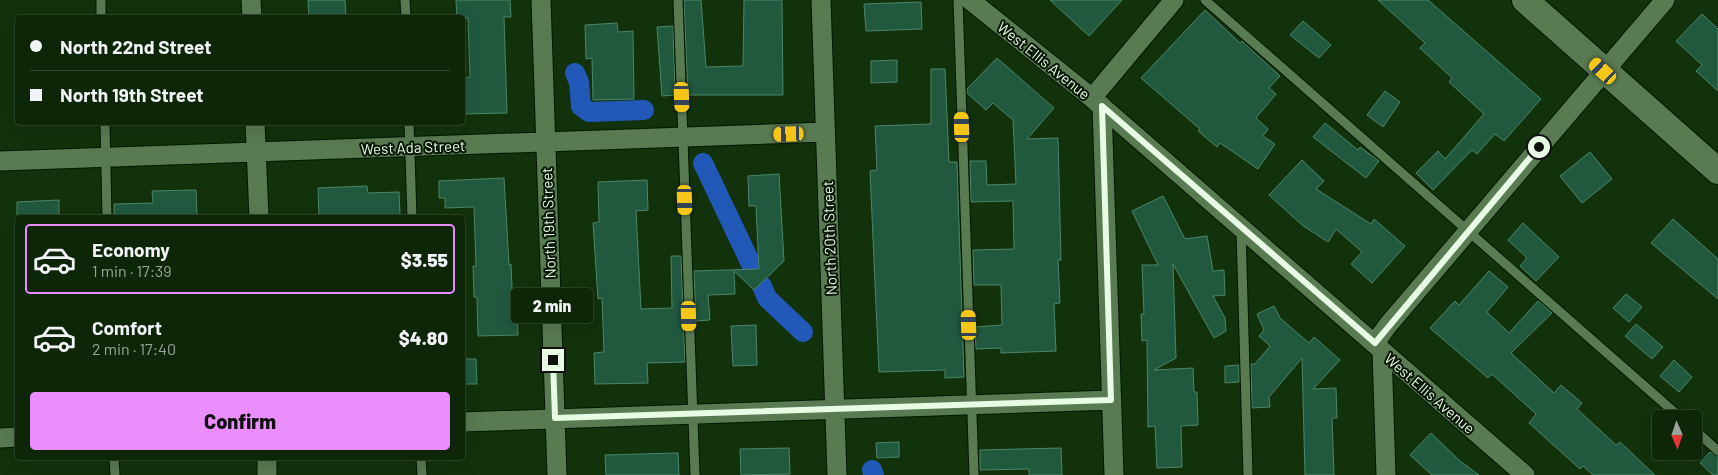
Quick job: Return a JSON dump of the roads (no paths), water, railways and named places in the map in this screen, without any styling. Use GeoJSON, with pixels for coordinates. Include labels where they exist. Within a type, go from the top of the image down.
{"type":"FeatureCollection","features":[{"type":"Feature","properties":{"kind":"main road"},"geometry":{"type":"LineString","coordinates":[[1525,0],[1718,171]]}},
{"type":"Feature","properties":{"kind":"street"},"geometry":{"type":"LineString","coordinates":[[251,0],[252,15]]}},
{"type":"Feature","properties":{"kind":"street","name":"North 19th Street"},"geometry":{"type":"LineString","coordinates":[[541,0],[557,475]]}},
{"type":"Feature","properties":{"kind":"street","name":"North 20th Street"},"geometry":{"type":"LineString","coordinates":[[821,0],[837,475]]}},
{"type":"Feature","properties":{"kind":"street","name":"West Ellis Avenue"},"geometry":{"type":"LineString","coordinates":[[970,0],[1097,102],[1523,474]]}},
{"type":"Feature","properties":{"kind":"street"},"geometry":{"type":"LineString","coordinates":[[1114,475],[1097,102],[1174,0]]}},
{"type":"Feature","properties":{"kind":"street"},"geometry":{"type":"LineString","coordinates":[[1386,475],[1379,347],[1468,231],[1665,0]]}},
{"type":"Feature","properties":{"kind":"street"},"geometry":{"type":"LineString","coordinates":[[255,125],[258,215]]}},
{"type":"Feature","properties":{"kind":"street","name":"West Ada Street"},"geometry":{"type":"LineString","coordinates":[[0,161],[825,132]]}},
{"type":"Feature","properties":{"kind":"street"},"geometry":{"type":"LineString","coordinates":[[465,422],[1111,400]]}},
{"type":"Feature","properties":{"kind":"street"},"geometry":{"type":"LineString","coordinates":[[0,438],[15,437]]}},
{"type":"Feature","properties":{"kind":"street"},"geometry":{"type":"LineString","coordinates":[[267,460],[267,475]]}},
{"type":"Feature","properties":{"kind":"lane"},"geometry":{"type":"LineString","coordinates":[[101,0],[101,15]]}},
{"type":"Feature","properties":{"kind":"lane"},"geometry":{"type":"LineString","coordinates":[[405,0],[406,15]]}},
{"type":"Feature","properties":{"kind":"lane"},"geometry":{"type":"LineString","coordinates":[[678,0],[695,475]]}},
{"type":"Feature","properties":{"kind":"lane"},"geometry":{"type":"LineString","coordinates":[[958,0],[974,475]]}},
{"type":"Feature","properties":{"kind":"lane"},"geometry":{"type":"LineString","coordinates":[[1205,0],[1672,410]]}},
{"type":"Feature","properties":{"kind":"lane"},"geometry":{"type":"LineString","coordinates":[[105,125],[108,215]]}},
{"type":"Feature","properties":{"kind":"lane"},"geometry":{"type":"LineString","coordinates":[[409,125],[412,215]]}},
{"type":"Feature","properties":{"kind":"lane"},"geometry":{"type":"LineString","coordinates":[[1241,228],[1248,475]]}},
{"type":"Feature","properties":{"kind":"lane"},"geometry":{"type":"LineString","coordinates":[[1702,436],[1718,451]]}},
{"type":"Feature","properties":{"kind":"lane"},"geometry":{"type":"LineString","coordinates":[[114,460],[115,475]]}},
{"type":"Feature","properties":{"kind":"lane"},"geometry":{"type":"LineString","coordinates":[[421,460],[422,475]]}},
{"type":"Feature","properties":{"kind":"waterway"},"geometry":{"type":"LineString","coordinates":[[575,73],[579,82],[581,106],[589,112],[644,110]]}},
{"type":"Feature","properties":{"kind":"waterway"},"geometry":{"type":"LineString","coordinates":[[703,163],[752,266]]}},
{"type":"Feature","properties":{"kind":"waterway"},"geometry":{"type":"LineString","coordinates":[[762,286],[767,298],[803,332]]}},
{"type":"Feature","properties":{"kind":"waterway"},"geometry":{"type":"LineString","coordinates":[[872,470],[874,475]]}}]}
